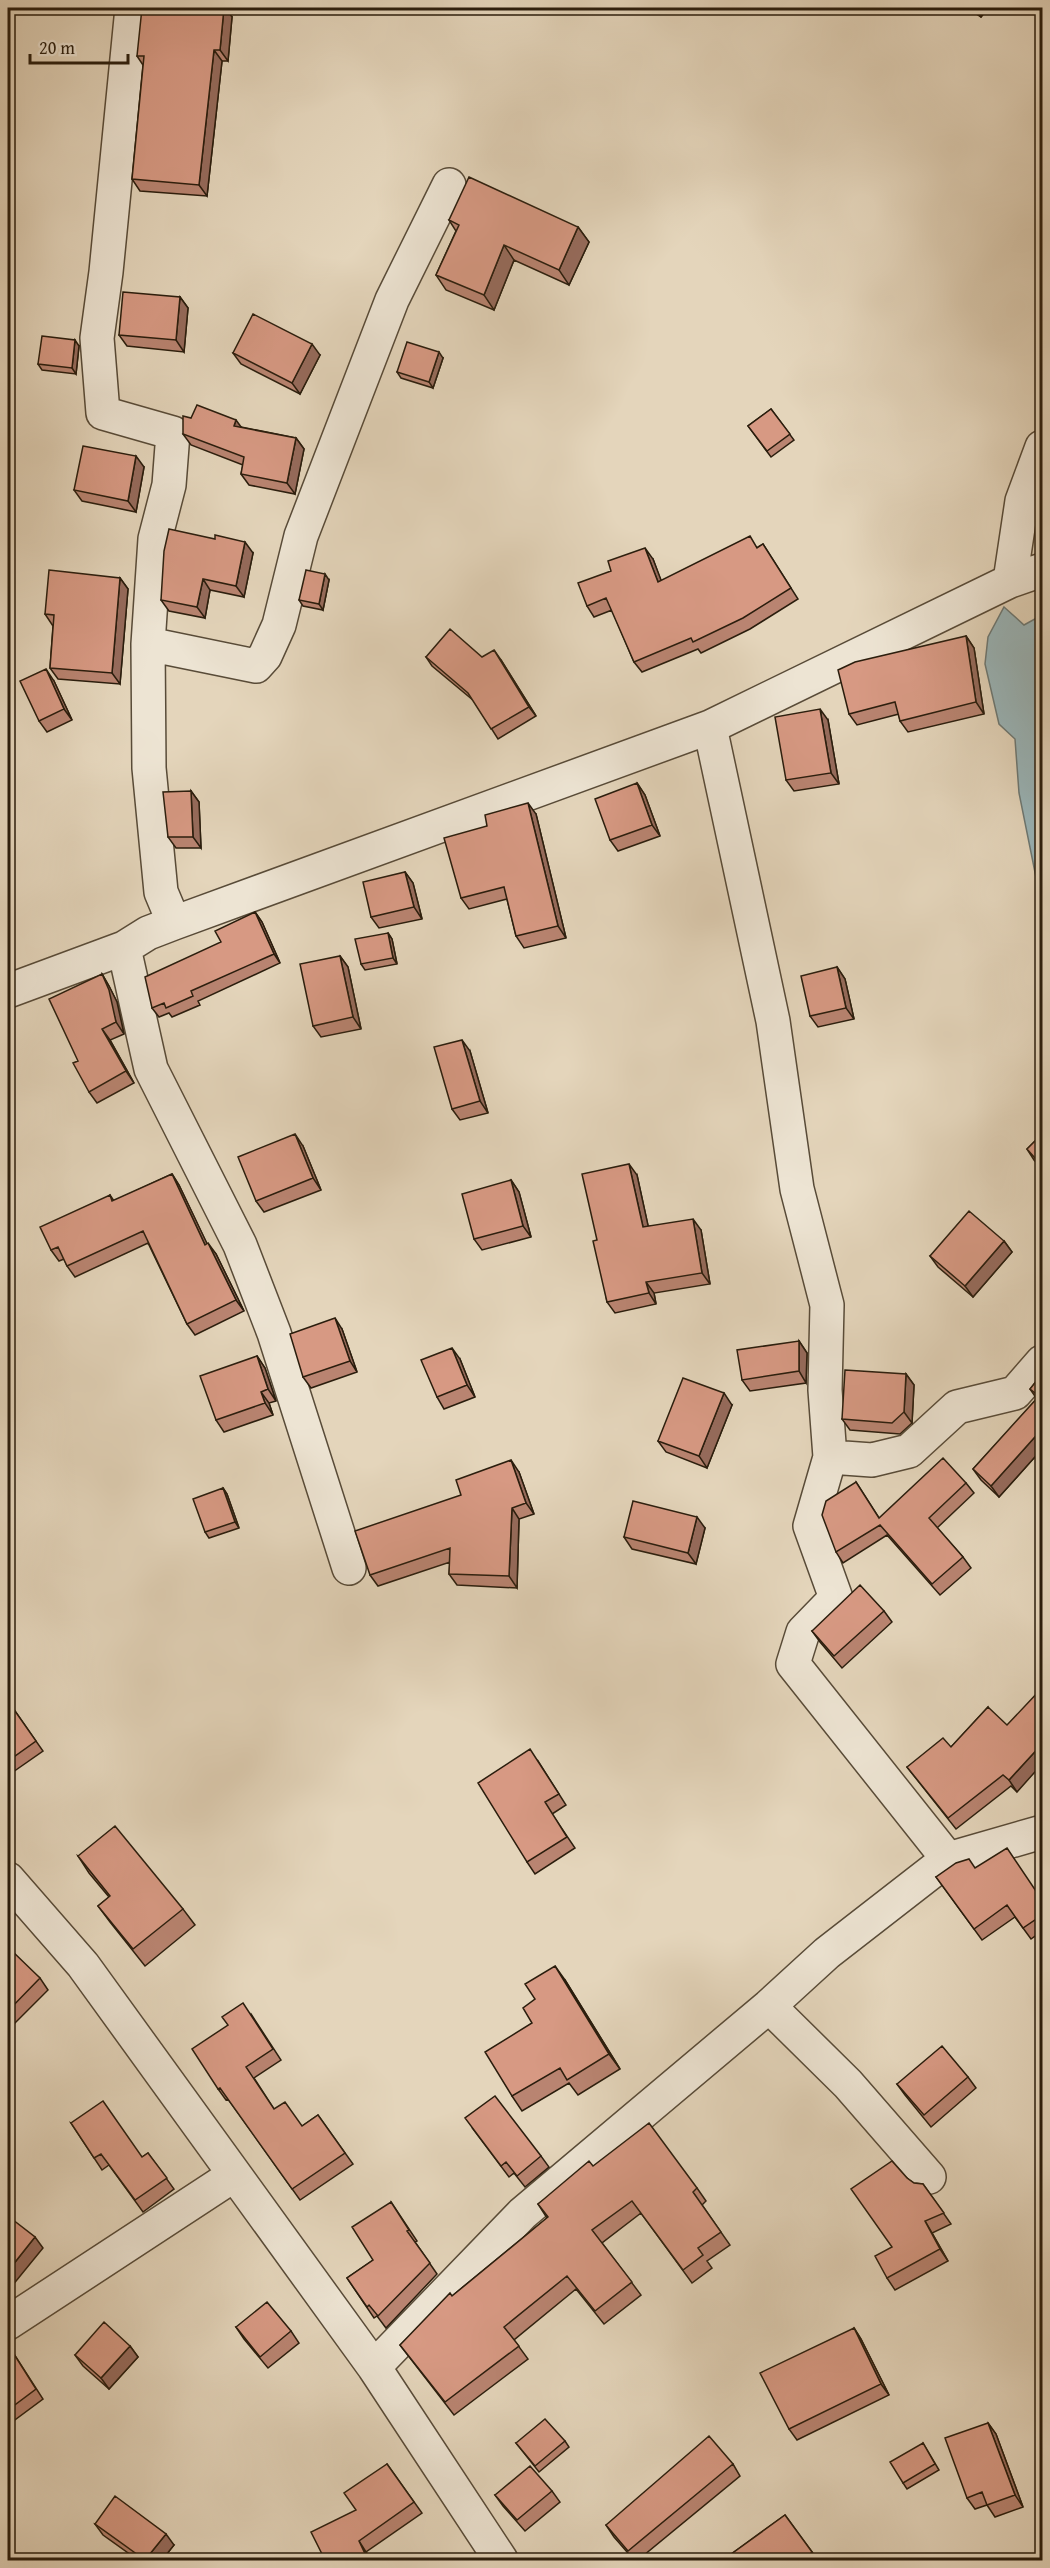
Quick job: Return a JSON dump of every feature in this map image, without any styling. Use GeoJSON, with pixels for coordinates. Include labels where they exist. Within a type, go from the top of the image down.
{"type":"FeatureCollection","features":[{"type":"Feature","properties":{"kind":"street"},"geometry":{"type":"LineString","coordinates":[[132,8],[106,272],[97,338],[103,413],[173,433],[169,484],[155,539],[148,644],[149,768],[161,892],[174,922]]}},
{"type":"Feature","properties":{"kind":"street"},"geometry":{"type":"LineString","coordinates":[[148,644],[256,666],[265,656],[279,625],[301,536],[347,414],[392,300],[449,185]]}},
{"type":"Feature","properties":{"kind":"street"},"geometry":{"type":"LineString","coordinates":[[1010,580],[1022,501],[1042,447]]}},
{"type":"Feature","properties":{"kind":"street"},"geometry":{"type":"LineString","coordinates":[[8,991],[124,948],[148,933],[174,922],[710,727],[1010,580],[1042,570]]}},
{"type":"Feature","properties":{"kind":"street"},"geometry":{"type":"LineString","coordinates":[[710,727],[772,1021],[797,1189],[827,1305],[825,1390],[830,1457],[810,1526],[836,1598],[803,1632],[793,1664],[948,1859]]}},
{"type":"Feature","properties":{"kind":"street"},"geometry":{"type":"LineString","coordinates":[[124,948],[151,1069],[240,1245],[274,1333],[349,1569]]}},
{"type":"Feature","properties":{"kind":"street"},"geometry":{"type":"LineString","coordinates":[[830,1457],[872,1460],[909,1451],[957,1407],[1015,1393],[1042,1362]]}},
{"type":"Feature","properties":{"kind":"street"},"geometry":{"type":"LineString","coordinates":[[374,2367],[523,2213],[768,2007],[827,1953],[948,1859],[1042,1832]]}},
{"type":"Feature","properties":{"kind":"street"},"geometry":{"type":"LineString","coordinates":[[8,1879],[83,1965],[374,2367],[501,2560]]}},
{"type":"Feature","properties":{"kind":"street"},"geometry":{"type":"LineString","coordinates":[[768,2007],[848,2084],[929,2176]]}},
{"type":"Feature","properties":{"kind":"street"},"geometry":{"type":"LineString","coordinates":[[8,2323],[234,2175]]}},
{"type":"Feature","properties":{"kind":"water"},"geometry":{"type":"Polygon","coordinates":[[[1004,607],[1024,625],[1042,615],[1042,907],[1019,793],[1015,739],[999,724],[985,664],[988,637],[1004,607]]]}},
{"type":"Feature","properties":{"kind":"building"},"geometry":{"type":"Polygon","coordinates":[[[142,8],[224,8],[220,50],[214,50],[199,185],[132,179],[144,56],[137,56],[142,8]]]}},
{"type":"Feature","properties":{"kind":"building"},"geometry":{"type":"Polygon","coordinates":[[[469,177],[578,227],[559,270],[504,245],[484,295],[436,275],[459,225],[449,220],[469,177]]]}},
{"type":"Feature","properties":{"kind":"building"},"geometry":{"type":"Polygon","coordinates":[[[123,292],[180,297],[176,340],[119,335],[123,292]]]}},
{"type":"Feature","properties":{"kind":"building"},"geometry":{"type":"Polygon","coordinates":[[[253,314],[312,344],[292,383],[233,353],[253,314]]]}},
{"type":"Feature","properties":{"kind":"building"},"geometry":{"type":"Polygon","coordinates":[[[42,336],[75,340],[72,368],[38,364],[42,336]]]}},
{"type":"Feature","properties":{"kind":"building"},"geometry":{"type":"Polygon","coordinates":[[[407,342],[439,352],[429,382],[397,372],[407,342]]]}},
{"type":"Feature","properties":{"kind":"building"},"geometry":{"type":"Polygon","coordinates":[[[197,405],[236,420],[234,426],[296,438],[287,483],[241,474],[244,457],[183,434],[183,416],[191,418],[197,405]]]}},
{"type":"Feature","properties":{"kind":"building"},"geometry":{"type":"Polygon","coordinates":[[[771,409],[790,434],[767,451],[748,426],[771,409]]]}},
{"type":"Feature","properties":{"kind":"building"},"geometry":{"type":"Polygon","coordinates":[[[83,446],[136,456],[128,501],[74,490],[83,446]]]}},
{"type":"Feature","properties":{"kind":"building"},"geometry":{"type":"Polygon","coordinates":[[[169,529],[215,539],[215,535],[245,542],[236,586],[203,579],[197,607],[161,600],[164,551],[169,529]]]}},
{"type":"Feature","properties":{"kind":"building"},"geometry":{"type":"Polygon","coordinates":[[[750,536],[757,548],[763,544],[791,588],[743,618],[693,642],[691,638],[634,662],[606,598],[587,606],[578,583],[611,571],[608,561],[645,548],[658,582],[750,536]]]}},
{"type":"Feature","properties":{"kind":"building"},"geometry":{"type":"Polygon","coordinates":[[[49,570],[120,578],[112,673],[50,668],[54,615],[45,614],[49,570]]]}},
{"type":"Feature","properties":{"kind":"building"},"geometry":{"type":"Polygon","coordinates":[[[306,570],[325,574],[319,604],[299,600],[306,570]]]}},
{"type":"Feature","properties":{"kind":"building"},"geometry":{"type":"Polygon","coordinates":[[[450,629],[482,657],[494,650],[529,707],[491,729],[468,693],[426,657],[450,629]]]}},
{"type":"Feature","properties":{"kind":"building"},"geometry":{"type":"Polygon","coordinates":[[[966,636],[976,702],[900,721],[895,702],[849,714],[838,670],[855,662],[966,636]]]}},
{"type":"Feature","properties":{"kind":"building"},"geometry":{"type":"Polygon","coordinates":[[[46,669],[64,709],[39,721],[20,681],[46,669]]]}},
{"type":"Feature","properties":{"kind":"building"},"geometry":{"type":"Polygon","coordinates":[[[820,709],[831,773],[786,780],[775,717],[820,709]]]}},
{"type":"Feature","properties":{"kind":"building"},"geometry":{"type":"Polygon","coordinates":[[[637,783],[652,825],[610,840],[595,799],[637,783]]]}},
{"type":"Feature","properties":{"kind":"building"},"geometry":{"type":"Polygon","coordinates":[[[191,791],[193,837],[168,837],[163,792],[191,791]]]}},
{"type":"Feature","properties":{"kind":"building"},"geometry":{"type":"Polygon","coordinates":[[[528,803],[558,926],[516,936],[504,887],[461,898],[444,838],[487,826],[485,815],[528,803]]]}},
{"type":"Feature","properties":{"kind":"building"},"geometry":{"type":"Polygon","coordinates":[[[405,872],[414,907],[371,917],[363,882],[405,872]]]}},
{"type":"Feature","properties":{"kind":"building"},"geometry":{"type":"Polygon","coordinates":[[[255,912],[274,954],[191,991],[193,996],[166,1008],[164,1003],[152,1008],[145,977],[221,942],[215,931],[255,912]]]}},
{"type":"Feature","properties":{"kind":"building"},"geometry":{"type":"Polygon","coordinates":[[[388,933],[393,958],[361,964],[355,939],[388,933]]]}},
{"type":"Feature","properties":{"kind":"building"},"geometry":{"type":"Polygon","coordinates":[[[340,956],[353,1017],[313,1026],[300,964],[340,956]]]}},
{"type":"Feature","properties":{"kind":"building"},"geometry":{"type":"Polygon","coordinates":[[[837,967],[846,1008],[810,1016],[801,976],[837,967]]]}},
{"type":"Feature","properties":{"kind":"building"},"geometry":{"type":"Polygon","coordinates":[[[102,974],[109,990],[116,1022],[102,1029],[126,1071],[89,1092],[73,1063],[78,1061],[49,999],[102,974]]]}},
{"type":"Feature","properties":{"kind":"building"},"geometry":{"type":"Polygon","coordinates":[[[462,1040],[480,1101],[452,1109],[434,1047],[462,1040]]]}},
{"type":"Feature","properties":{"kind":"building"},"geometry":{"type":"Polygon","coordinates":[[[295,1134],[313,1178],[256,1201],[238,1157],[295,1134]]]}},
{"type":"Feature","properties":{"kind":"building"},"geometry":{"type":"Polygon","coordinates":[[[1042,1134],[1042,1166],[1027,1149],[1042,1134]]]}},
{"type":"Feature","properties":{"kind":"building"},"geometry":{"type":"Polygon","coordinates":[[[629,1164],[643,1227],[693,1219],[702,1273],[646,1282],[649,1293],[607,1302],[593,1241],[597,1240],[582,1174],[629,1164]]]}},
{"type":"Feature","properties":{"kind":"building"},"geometry":{"type":"Polygon","coordinates":[[[172,1174],[205,1245],[208,1243],[236,1300],[187,1324],[143,1231],[67,1266],[58,1247],[51,1250],[40,1227],[110,1195],[112,1201],[172,1174]]]}},
{"type":"Feature","properties":{"kind":"building"},"geometry":{"type":"Polygon","coordinates":[[[511,1180],[523,1226],[474,1239],[462,1194],[511,1180]]]}},
{"type":"Feature","properties":{"kind":"building"},"geometry":{"type":"Polygon","coordinates":[[[969,1211],[1004,1241],[965,1286],[930,1256],[969,1211]]]}},
{"type":"Feature","properties":{"kind":"building"},"geometry":{"type":"Polygon","coordinates":[[[335,1318],[350,1361],[303,1377],[290,1334],[335,1318]]]}},
{"type":"Feature","properties":{"kind":"building"},"geometry":{"type":"Polygon","coordinates":[[[799,1341],[799,1371],[742,1380],[737,1350],[799,1341]]]}},
{"type":"Feature","properties":{"kind":"building"},"geometry":{"type":"Polygon","coordinates":[[[452,1348],[467,1385],[437,1397],[421,1360],[452,1348]]]}},
{"type":"Feature","properties":{"kind":"building"},"geometry":{"type":"Polygon","coordinates":[[[257,1356],[268,1389],[261,1392],[265,1403],[216,1420],[200,1376],[257,1356]]]}},
{"type":"Feature","properties":{"kind":"building"},"geometry":{"type":"Polygon","coordinates":[[[845,1370],[906,1374],[904,1412],[892,1423],[842,1419],[845,1370]]]}},
{"type":"Feature","properties":{"kind":"building"},"geometry":{"type":"Polygon","coordinates":[[[1042,1374],[1042,1429],[991,1486],[973,1469],[1039,1396],[1030,1389],[1042,1374]]]}},
{"type":"Feature","properties":{"kind":"building"},"geometry":{"type":"Polygon","coordinates":[[[683,1378],[724,1393],[699,1456],[658,1441],[683,1378]]]}},
{"type":"Feature","properties":{"kind":"building"},"geometry":{"type":"Polygon","coordinates":[[[943,1458],[966,1483],[929,1518],[963,1557],[932,1584],[880,1525],[836,1552],[822,1515],[826,1501],[856,1482],[879,1518],[943,1458]]]}},
{"type":"Feature","properties":{"kind":"building"},"geometry":{"type":"Polygon","coordinates":[[[511,1460],[526,1503],[512,1508],[509,1576],[449,1574],[450,1548],[370,1575],[355,1531],[461,1495],[456,1480],[511,1460]]]}},
{"type":"Feature","properties":{"kind":"building"},"geometry":{"type":"Polygon","coordinates":[[[223,1488],[235,1522],[205,1532],[193,1499],[223,1488]]]}},
{"type":"Feature","properties":{"kind":"building"},"geometry":{"type":"Polygon","coordinates":[[[633,1501],[697,1517],[688,1553],[624,1537],[633,1501]]]}},
{"type":"Feature","properties":{"kind":"building"},"geometry":{"type":"Polygon","coordinates":[[[860,1585],[884,1611],[834,1656],[812,1631],[860,1585]]]}},
{"type":"Feature","properties":{"kind":"building"},"geometry":{"type":"Polygon","coordinates":[[[1042,1688],[1042,1744],[1009,1780],[1003,1775],[948,1818],[907,1767],[943,1738],[951,1747],[988,1707],[1007,1725],[1042,1688]]]}},
{"type":"Feature","properties":{"kind":"building"},"geometry":{"type":"Polygon","coordinates":[[[8,1701],[36,1741],[8,1761],[8,1701]]]}},
{"type":"Feature","properties":{"kind":"building"},"geometry":{"type":"Polygon","coordinates":[[[530,1749],[559,1794],[545,1802],[567,1837],[527,1862],[478,1783],[530,1749]]]}},
{"type":"Feature","properties":{"kind":"building"},"geometry":{"type":"Polygon","coordinates":[[[115,1826],[183,1909],[133,1949],[98,1906],[110,1896],[78,1856],[115,1826]]]}},
{"type":"Feature","properties":{"kind":"building"},"geometry":{"type":"Polygon","coordinates":[[[1007,1848],[1042,1900],[1042,1915],[1023,1928],[1007,1905],[974,1929],[936,1877],[956,1863],[969,1859],[975,1868],[1007,1848]]]}},
{"type":"Feature","properties":{"kind":"building"},"geometry":{"type":"Polygon","coordinates":[[[10,1949],[40,1978],[8,2011],[8,1952],[10,1949]]]}},
{"type":"Feature","properties":{"kind":"building"},"geometry":{"type":"Polygon","coordinates":[[[555,1966],[609,2054],[567,2080],[560,2068],[512,2096],[485,2052],[532,2023],[523,2008],[535,1999],[525,1984],[555,1966]]]}},
{"type":"Feature","properties":{"kind":"building"},"geometry":{"type":"Polygon","coordinates":[[[243,2003],[273,2049],[246,2067],[274,2109],[285,2102],[302,2126],[318,2115],[345,2153],[292,2189],[220,2088],[218,2089],[192,2049],[228,2025],[222,2017],[243,2003]]]}},
{"type":"Feature","properties":{"kind":"building"},"geometry":{"type":"Polygon","coordinates":[[[942,2046],[968,2077],[924,2115],[897,2084],[942,2046]]]}},
{"type":"Feature","properties":{"kind":"building"},"geometry":{"type":"Polygon","coordinates":[[[495,2096],[541,2156],[517,2176],[506,2162],[501,2166],[465,2118],[495,2096]]]}},
{"type":"Feature","properties":{"kind":"building"},"geometry":{"type":"Polygon","coordinates":[[[103,2101],[142,2157],[148,2153],[167,2178],[135,2200],[101,2154],[94,2158],[71,2123],[103,2101]]]}},
{"type":"Feature","properties":{"kind":"building"},"geometry":{"type":"Polygon","coordinates":[[[649,2123],[697,2188],[693,2192],[721,2232],[698,2248],[703,2255],[683,2270],[632,2201],[592,2230],[632,2282],[595,2311],[567,2276],[504,2327],[519,2346],[445,2402],[400,2345],[450,2293],[452,2296],[548,2217],[538,2204],[589,2161],[593,2166],[649,2123]]]}},
{"type":"Feature","properties":{"kind":"building"},"geometry":{"type":"Polygon","coordinates":[[[892,2161],[907,2178],[914,2183],[923,2184],[944,2213],[925,2221],[940,2249],[887,2278],[875,2256],[892,2247],[851,2189],[892,2161]]]}},
{"type":"Feature","properties":{"kind":"building"},"geometry":{"type":"Polygon","coordinates":[[[391,2202],[409,2230],[407,2231],[430,2263],[378,2316],[369,2305],[367,2307],[347,2278],[373,2260],[352,2227],[391,2202]]]}},
{"type":"Feature","properties":{"kind":"building"},"geometry":{"type":"Polygon","coordinates":[[[8,2216],[35,2237],[8,2271],[8,2216]]]}},
{"type":"Feature","properties":{"kind":"building"},"geometry":{"type":"Polygon","coordinates":[[[267,2302],[291,2331],[260,2357],[236,2327],[267,2302]]]}},
{"type":"Feature","properties":{"kind":"building"},"geometry":{"type":"Polygon","coordinates":[[[104,2322],[130,2346],[101,2378],[75,2355],[104,2322]]]}},
{"type":"Feature","properties":{"kind":"building"},"geometry":{"type":"Polygon","coordinates":[[[854,2328],[881,2384],[789,2429],[760,2373],[854,2328]]]}},
{"type":"Feature","properties":{"kind":"building"},"geometry":{"type":"Polygon","coordinates":[[[12,2351],[36,2389],[8,2410],[8,2354],[12,2351]]]}},
{"type":"Feature","properties":{"kind":"building"},"geometry":{"type":"Polygon","coordinates":[[[545,2419],[565,2441],[535,2466],[516,2443],[545,2419]]]}},
{"type":"Feature","properties":{"kind":"building"},"geometry":{"type":"Polygon","coordinates":[[[988,2423],[1015,2495],[987,2505],[982,2492],[967,2498],[945,2438],[988,2423]]]}},
{"type":"Feature","properties":{"kind":"building"},"geometry":{"type":"Polygon","coordinates":[[[709,2436],[733,2464],[628,2551],[606,2525],[709,2436]]]}},
{"type":"Feature","properties":{"kind":"building"},"geometry":{"type":"Polygon","coordinates":[[[923,2443],[935,2464],[903,2483],[890,2462],[923,2443]]]}},
{"type":"Feature","properties":{"kind":"building"},"geometry":{"type":"Polygon","coordinates":[[[387,2464],[414,2502],[359,2541],[368,2560],[325,2560],[311,2532],[356,2510],[344,2493],[387,2464]]]}},
{"type":"Feature","properties":{"kind":"building"},"geometry":{"type":"Polygon","coordinates":[[[530,2466],[552,2491],[517,2520],[495,2495],[530,2466]]]}},
{"type":"Feature","properties":{"kind":"building"},"geometry":{"type":"Polygon","coordinates":[[[115,2496],[166,2534],[145,2560],[95,2524],[115,2496]]]}},
{"type":"Feature","properties":{"kind":"building"},"geometry":{"type":"Polygon","coordinates":[[[785,2515],[812,2552],[805,2558],[807,2560],[723,2560],[785,2515]]]}}]}
